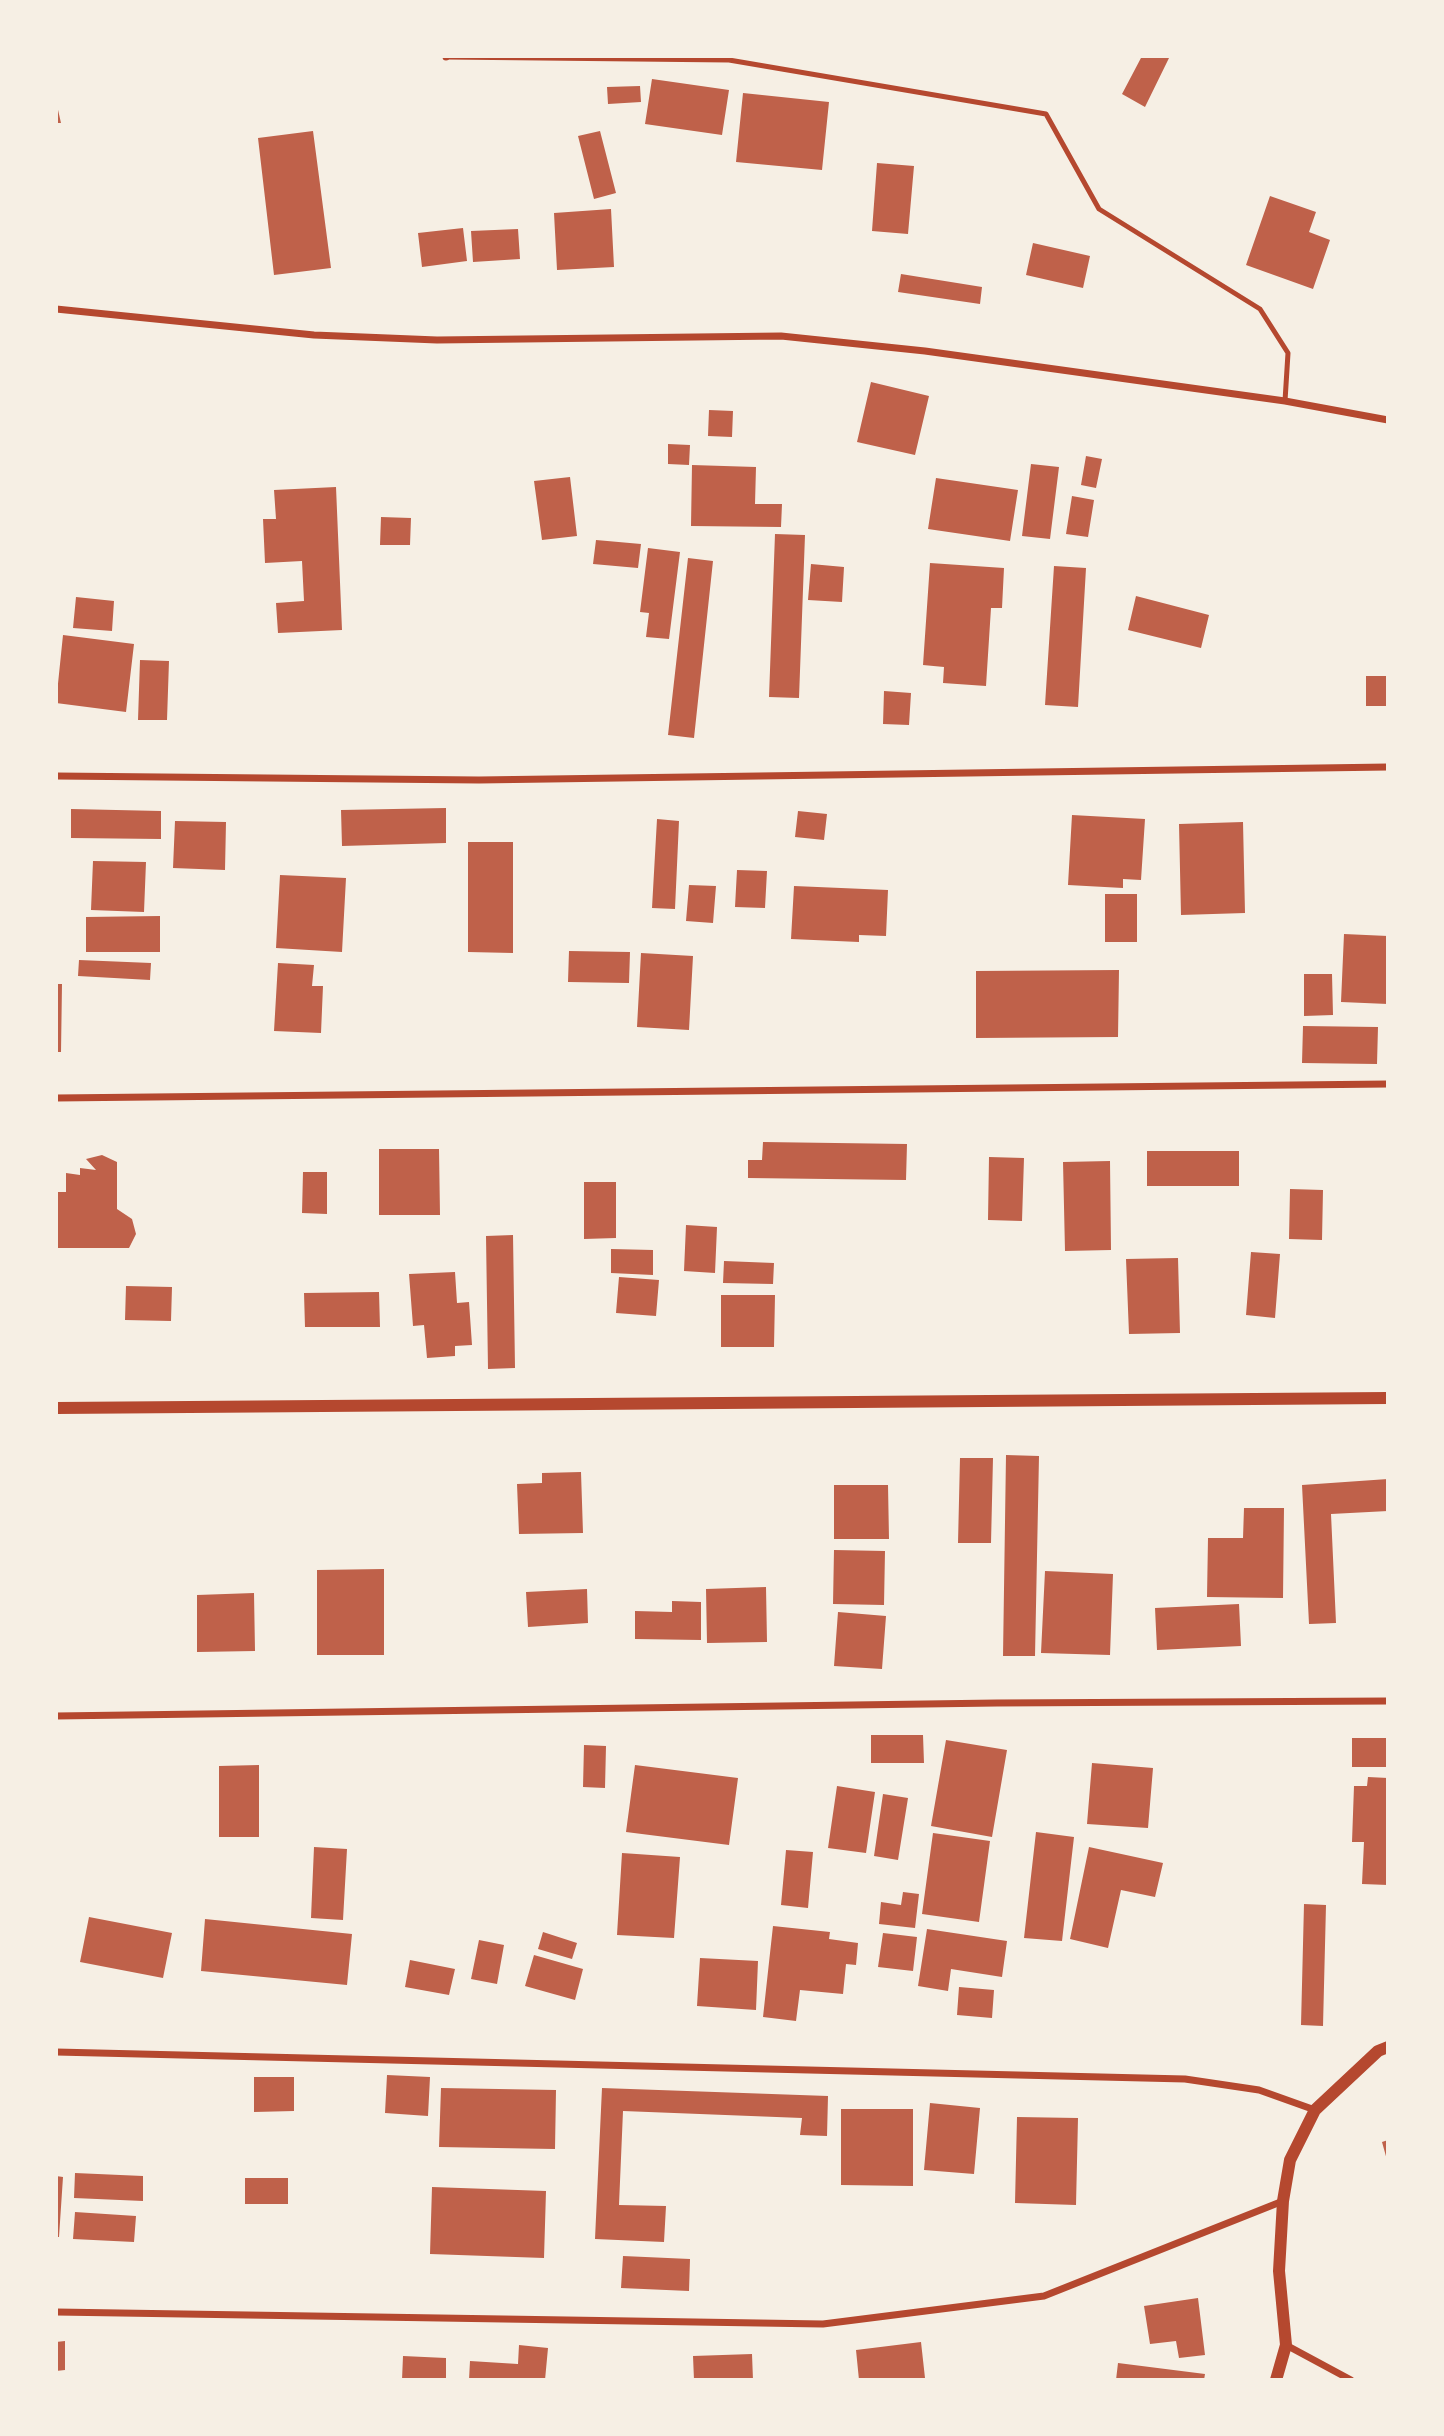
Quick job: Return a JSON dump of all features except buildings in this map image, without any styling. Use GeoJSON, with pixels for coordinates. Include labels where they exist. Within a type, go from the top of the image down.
{"type":"FeatureCollection","features":[{"type":"Feature","properties":{"kind":"street"},"geometry":{"type":"LineString","coordinates":[[56,309],[314,335],[437,340],[781,336],[925,351],[1285,401],[1388,419]]}},
{"type":"Feature","properties":{"kind":"street"},"geometry":{"type":"LineString","coordinates":[[56,776],[479,779],[1388,767]]}},
{"type":"Feature","properties":{"kind":"street"},"geometry":{"type":"LineString","coordinates":[[56,1098],[1388,1084]]}},
{"type":"Feature","properties":{"kind":"street"},"geometry":{"type":"LineString","coordinates":[[56,1408],[1388,1398]]}},
{"type":"Feature","properties":{"kind":"street"},"geometry":{"type":"LineString","coordinates":[[56,1716],[997,1703],[1388,1701]]}},
{"type":"Feature","properties":{"kind":"street"},"geometry":{"type":"LineString","coordinates":[[1276,2380],[1286,2345],[1279,2271],[1283,2201],[1290,2160],[1315,2110],[1378,2051],[1388,2047]]}},
{"type":"Feature","properties":{"kind":"street"},"geometry":{"type":"LineString","coordinates":[[56,2052],[1185,2079],[1259,2090],[1315,2110]]}},
{"type":"Feature","properties":{"kind":"street"},"geometry":{"type":"LineString","coordinates":[[56,2312],[823,2324],[1044,2296],[1283,2201]]}},
{"type":"Feature","properties":{"kind":"street"},"geometry":{"type":"LineString","coordinates":[[1286,2345],[1351,2380]]}},
{"type":"Feature","properties":{"kind":"lane"},"geometry":{"type":"LineString","coordinates":[[446,57],[729,60],[1046,114],[1099,209],[1260,309],[1288,353],[1285,401]]}}]}
